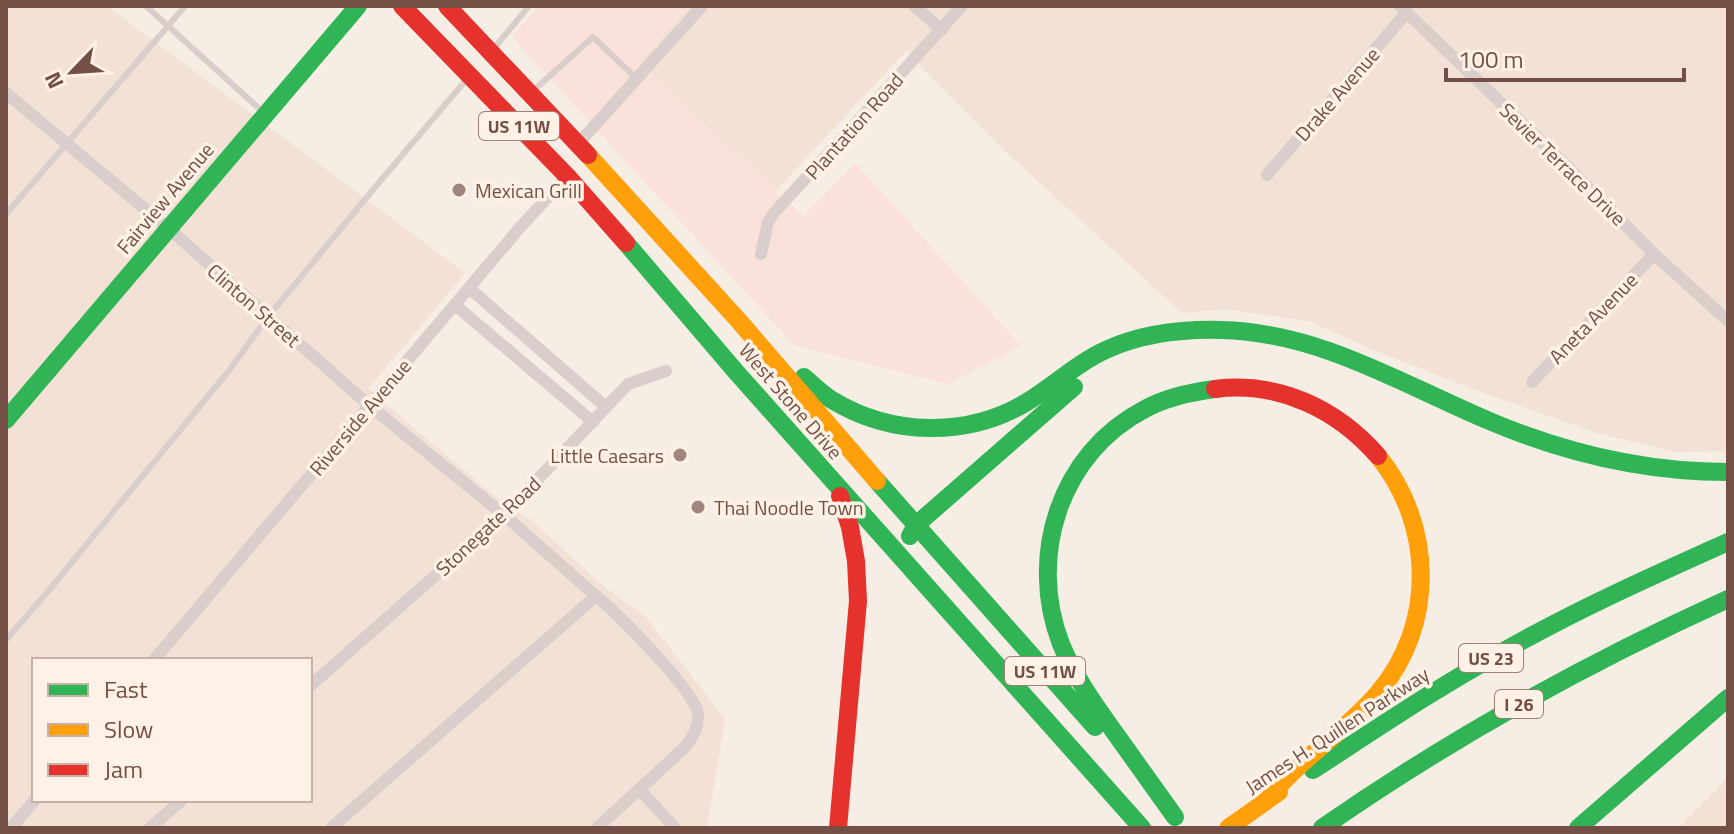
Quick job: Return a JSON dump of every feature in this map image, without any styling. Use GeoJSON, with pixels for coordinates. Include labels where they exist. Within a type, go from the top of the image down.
{"type":"FeatureCollection","features":[{"type":"Feature","properties":{"kind":"main road","name":"Fairview Avenue"},"geometry":{"type":"LineString","coordinates":[[6,420],[358,6]]}},
{"type":"Feature","properties":{"kind":"main road","name":"West Stone Drive"},"geometry":{"type":"LineString","coordinates":[[402,6],[567,176],[836,486],[1142,828]]}},
{"type":"Feature","properties":{"kind":"main road","name":"West Stone Drive"},"geometry":{"type":"LineString","coordinates":[[447,6],[739,321],[1180,822]]}},
{"type":"Feature","properties":{"kind":"main road"},"geometry":{"type":"LineString","coordinates":[[470,76],[501,87],[556,143],[578,144]]}},
{"type":"Feature","properties":{"kind":"main road"},"geometry":{"type":"LineString","coordinates":[[567,176],[580,175],[595,181],[690,285],[714,294]]}},
{"type":"Feature","properties":{"kind":"main road"},"geometry":{"type":"LineString","coordinates":[[739,321],[831,400],[884,424],[950,428],[995,418],[1017,408],[1070,370],[1105,350],[1133,340],[1178,332],[1223,330],[1269,334],[1305,342],[1348,357],[1489,421],[1539,440],[1599,457],[1664,469],[1728,472]]}},
{"type":"Feature","properties":{"kind":"main road"},"geometry":{"type":"LineString","coordinates":[[905,563],[908,539],[916,525],[1052,405],[1090,375],[1178,332]]}},
{"type":"Feature","properties":{"kind":"main road"},"geometry":{"type":"LineString","coordinates":[[1180,822],[1073,672],[1055,626],[1047,573],[1054,519],[1063,495],[1091,451],[1111,430],[1135,413],[1189,390],[1252,386],[1278,391],[1331,414],[1374,449],[1390,470],[1403,494],[1420,550],[1420,605],[1413,634],[1397,666],[1362,712],[1289,773],[1268,799]]}},
{"type":"Feature","properties":{"kind":"main road"},"geometry":{"type":"LineString","coordinates":[[836,486],[850,527],[858,601],[838,828]]}},
{"type":"Feature","properties":{"kind":"main road","name":"James H. Quillen Parkway"},"geometry":{"type":"LineString","coordinates":[[1228,828],[1390,720],[1502,652],[1591,606],[1728,542]]}},
{"type":"Feature","properties":{"kind":"main road","name":"I 26"},"geometry":{"type":"LineString","coordinates":[[1322,828],[1456,739],[1657,630],[1728,599]]}},
{"type":"Feature","properties":{"kind":"main road"},"geometry":{"type":"LineString","coordinates":[[1578,828],[1728,698]]}},
{"type":"Feature","properties":{"kind":"street"},"geometry":{"type":"LineString","coordinates":[[578,144],[702,6]]}},
{"type":"Feature","properties":{"kind":"street"},"geometry":{"type":"LineString","coordinates":[[914,6],[942,30]]}},
{"type":"Feature","properties":{"kind":"street","name":"Plantation Road"},"geometry":{"type":"LineString","coordinates":[[761,254],[768,222],[774,213],[962,6]]}},
{"type":"Feature","properties":{"kind":"street","name":"Drake Avenue"},"geometry":{"type":"LineString","coordinates":[[1267,175],[1403,9]]}},
{"type":"Feature","properties":{"kind":"street","name":"Sevier Terrace Drive"},"geometry":{"type":"LineString","coordinates":[[1403,9],[1654,254],[1728,321]]}},
{"type":"Feature","properties":{"kind":"street","name":"Clinton Street"},"geometry":{"type":"LineString","coordinates":[[6,93],[619,615],[683,686],[698,714],[691,739],[597,828]]}},
{"type":"Feature","properties":{"kind":"street","name":"Riverside Avenue"},"geometry":{"type":"LineString","coordinates":[[156,658],[567,176]]}},
{"type":"Feature","properties":{"kind":"street","name":"Aneta Avenue"},"geometry":{"type":"LineString","coordinates":[[1532,382],[1654,254]]}},
{"type":"Feature","properties":{"kind":"street"},"geometry":{"type":"LineString","coordinates":[[469,288],[606,407]]}},
{"type":"Feature","properties":{"kind":"street"},"geometry":{"type":"LineString","coordinates":[[455,305],[593,422]]}},
{"type":"Feature","properties":{"kind":"street","name":"Stonegate Road"},"geometry":{"type":"LineString","coordinates":[[312,684],[504,515],[628,384],[666,371]]}},
{"type":"Feature","properties":{"kind":"street"},"geometry":{"type":"LineString","coordinates":[[331,828],[596,596]]}},
{"type":"Feature","properties":{"kind":"street"},"geometry":{"type":"LineString","coordinates":[[640,790],[675,828]]}},
{"type":"Feature","properties":{"kind":"street"},"geometry":{"type":"LineString","coordinates":[[11,828],[33,802]]}},
{"type":"Feature","properties":{"kind":"street"},"geometry":{"type":"LineString","coordinates":[[150,828],[180,802]]}},
{"type":"Feature","properties":{"kind":"lane"},"geometry":{"type":"LineString","coordinates":[[146,6],[265,115]]}},
{"type":"Feature","properties":{"kind":"lane"},"geometry":{"type":"LineString","coordinates":[[6,214],[185,6]]}},
{"type":"Feature","properties":{"kind":"lane"},"geometry":{"type":"LineString","coordinates":[[491,51],[529,6]]}},
{"type":"Feature","properties":{"kind":"lane"},"geometry":{"type":"LineString","coordinates":[[530,93],[593,37],[637,79]]}},
{"type":"Feature","properties":{"kind":"lane"},"geometry":{"type":"LineString","coordinates":[[6,640],[227,373],[268,317],[470,76]]}},
{"type":"Feature","properties":{"kind":"shaded area"},"geometry":{"type":"Polygon","coordinates":[[[6,6],[107,6],[465,273],[368,389],[502,502],[529,518],[608,590],[646,617],[725,719],[707,828],[6,828],[6,6]]]}},
{"type":"Feature","properties":{"kind":"shaded area"},"geometry":{"type":"Polygon","coordinates":[[[538,6],[690,6],[639,62],[662,88],[804,216],[855,163],[1021,346],[947,384],[794,345],[512,37],[538,6]]]}},
{"type":"Feature","properties":{"kind":"shaded area"},"geometry":{"type":"Polygon","coordinates":[[[690,6],[1728,6],[1728,451],[1676,452],[1596,433],[1478,391],[1311,322],[1228,309],[1182,313],[1005,151],[907,50],[776,190],[662,88],[639,62],[690,6]]]}},
{"type":"Feature","properties":{"kind":"shaded area"},"geometry":{"type":"Polygon","coordinates":[[[1728,775],[1728,828],[1678,828],[1720,786],[1728,775]]]}},
{"type":"Feature","properties":{"kind":"traffic: fast"},"geometry":{"type":"LineString","coordinates":[[6,420],[358,6]]}},
{"type":"Feature","properties":{"kind":"traffic: fast"},"geometry":{"type":"LineString","coordinates":[[626,243],[737,373],[1142,828]]}},
{"type":"Feature","properties":{"kind":"traffic: fast"},"geometry":{"type":"LineString","coordinates":[[804,377],[832,400],[879,421],[904,426],[955,427],[1004,414],[1097,354],[1121,344],[1192,330],[1257,333],[1291,340],[1358,362],[1516,432],[1575,451],[1666,469],[1728,472]]}},
{"type":"Feature","properties":{"kind":"traffic: fast"},"geometry":{"type":"LineString","coordinates":[[910,536],[916,525],[1074,387]]}},
{"type":"Feature","properties":{"kind":"traffic: fast"},"geometry":{"type":"LineString","coordinates":[[1175,817],[1093,701],[1066,656],[1051,610],[1048,576],[1050,543],[1058,510],[1072,479],[1091,452],[1116,428],[1162,401],[1215,389]]}},
{"type":"Feature","properties":{"kind":"traffic: fast"},"geometry":{"type":"LineString","coordinates":[[877,481],[1095,727]]}},
{"type":"Feature","properties":{"kind":"traffic: fast"},"geometry":{"type":"LineString","coordinates":[[1313,770],[1431,694],[1531,636],[1728,542]]}},
{"type":"Feature","properties":{"kind":"traffic: fast"},"geometry":{"type":"LineString","coordinates":[[1322,828],[1420,763],[1520,704],[1728,599]]}},
{"type":"Feature","properties":{"kind":"traffic: fast"},"geometry":{"type":"LineString","coordinates":[[1578,828],[1728,698]]}},
{"type":"Feature","properties":{"kind":"traffic: slow"},"geometry":{"type":"LineString","coordinates":[[588,155],[739,321],[877,481]]}},
{"type":"Feature","properties":{"kind":"traffic: slow"},"geometry":{"type":"LineString","coordinates":[[1268,799],[1378,693],[1397,666],[1410,637],[1418,606],[1421,575],[1418,543],[1410,513],[1396,483],[1378,456]]}},
{"type":"Feature","properties":{"kind":"traffic: slow"},"geometry":{"type":"LineString","coordinates":[[1228,828],[1279,792]]}},
{"type":"Feature","properties":{"kind":"traffic: jam"},"geometry":{"type":"LineString","coordinates":[[402,6],[567,176],[626,243]]}},
{"type":"Feature","properties":{"kind":"traffic: jam"},"geometry":{"type":"LineString","coordinates":[[447,6],[588,155]]}},
{"type":"Feature","properties":{"kind":"traffic: jam"},"geometry":{"type":"LineString","coordinates":[[1215,389],[1262,389],[1305,402],[1344,425],[1378,456]]}},
{"type":"Feature","properties":{"kind":"traffic: jam"},"geometry":{"type":"LineString","coordinates":[[838,828],[858,601],[856,561],[840,496]]}},
{"type":"Feature","properties":{"kind":"place","name":"Mexican Grill"},"geometry":{"type":"Point","coordinates":[459,190]}},
{"type":"Feature","properties":{"kind":"place","name":"Little Caesars"},"geometry":{"type":"Point","coordinates":[680,455]}},
{"type":"Feature","properties":{"kind":"place","name":"Thai Noodle Town"},"geometry":{"type":"Point","coordinates":[698,507]}}]}
